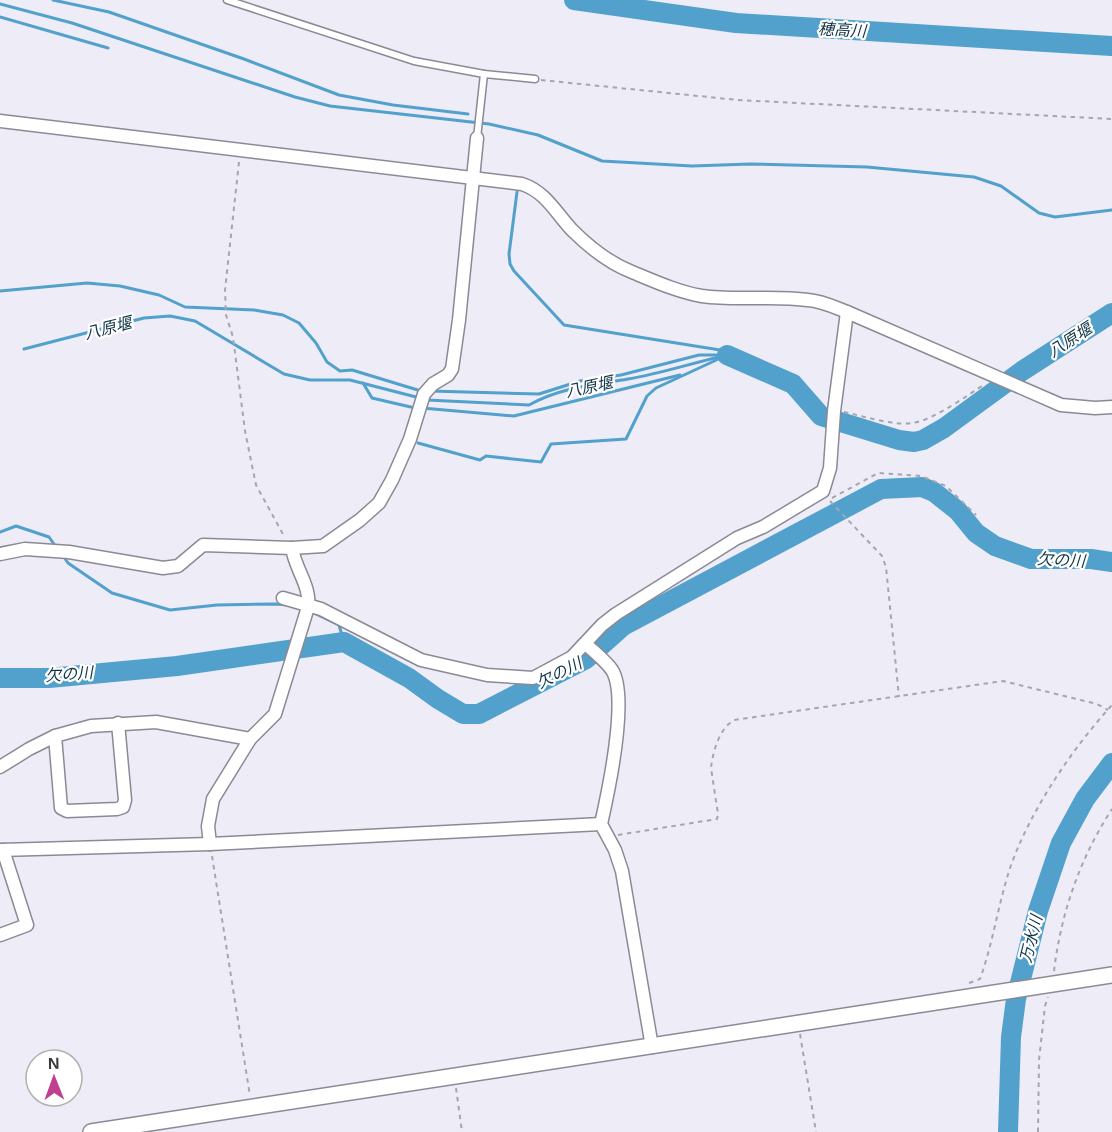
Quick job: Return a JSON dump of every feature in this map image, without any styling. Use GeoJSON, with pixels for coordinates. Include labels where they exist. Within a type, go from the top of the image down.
{"type":"FeatureCollection","features":[{"type":"Feature","properties":{"kind":"street"},"geometry":{"type":"LineString","coordinates":[[0,121],[522,184],[539,191],[571,229],[604,257],[624,269],[681,291],[722,298],[807,300],[831,305],[1061,405],[1112,407]]}},
{"type":"Feature","properties":{"kind":"street"},"geometry":{"type":"LineString","coordinates":[[0,554],[25,549],[69,552],[163,568],[178,566],[203,545],[292,548],[323,546],[372,511],[392,480],[410,439],[427,389],[452,369],[477,133]]}},
{"type":"Feature","properties":{"kind":"street"},"geometry":{"type":"LineString","coordinates":[[284,598],[421,660],[487,675],[533,678],[588,646],[602,625],[616,614],[738,538],[764,527],[823,491],[830,468],[833,418],[847,312]]}},
{"type":"Feature","properties":{"kind":"street"},"geometry":{"type":"LineString","coordinates":[[210,844],[208,826],[213,799],[250,739],[275,714],[307,609],[307,589],[293,556],[292,548]]}},
{"type":"Feature","properties":{"kind":"street"},"geometry":{"type":"LineString","coordinates":[[588,646],[612,669],[618,698],[613,766],[601,824],[624,878],[652,1047]]}},
{"type":"Feature","properties":{"kind":"street"},"geometry":{"type":"LineString","coordinates":[[0,767],[55,736],[91,726],[156,722],[250,739]]}},
{"type":"Feature","properties":{"kind":"street"},"geometry":{"type":"LineString","coordinates":[[55,736],[61,808],[67,811],[117,809],[123,807],[125,800],[118,723]]}},
{"type":"Feature","properties":{"kind":"street"},"geometry":{"type":"LineString","coordinates":[[0,935],[27,925],[2,850],[210,844],[601,824]]}},
{"type":"Feature","properties":{"kind":"street"},"geometry":{"type":"LineString","coordinates":[[91,1132],[799,1025],[992,992],[1112,975]]}},
{"type":"Feature","properties":{"kind":"lane"},"geometry":{"type":"LineString","coordinates":[[227,0],[414,61],[484,74],[535,79]]}},
{"type":"Feature","properties":{"kind":"lane"},"geometry":{"type":"LineString","coordinates":[[477,133],[484,74]]}},
{"type":"Feature","properties":{"kind":"path"},"geometry":{"type":"LineString","coordinates":[[535,79],[738,100],[1112,119]]}},
{"type":"Feature","properties":{"kind":"path"},"geometry":{"type":"LineString","coordinates":[[240,151],[225,290],[226,315],[233,336],[245,431],[256,485],[275,522],[292,548]]}},
{"type":"Feature","properties":{"kind":"path"},"geometry":{"type":"LineString","coordinates":[[833,418],[914,423],[950,405],[996,377]]}},
{"type":"Feature","properties":{"kind":"path"},"geometry":{"type":"LineString","coordinates":[[829,499],[878,473],[921,476],[946,486],[976,515]]}},
{"type":"Feature","properties":{"kind":"path"},"geometry":{"type":"LineString","coordinates":[[831,503],[876,548],[886,567],[899,697]]}},
{"type":"Feature","properties":{"kind":"path"},"geometry":{"type":"LineString","coordinates":[[608,837],[717,819],[712,760],[723,728],[734,720],[1010,681],[1046,693],[1097,704],[1108,710]]}},
{"type":"Feature","properties":{"kind":"path"},"geometry":{"type":"LineString","coordinates":[[959,985],[980,979],[1011,867],[1029,824],[1055,781],[1112,705]]}},
{"type":"Feature","properties":{"kind":"path"},"geometry":{"type":"LineString","coordinates":[[1038,1132],[1039,1060],[1049,984],[1080,866],[1097,832],[1112,809]]}},
{"type":"Feature","properties":{"kind":"path"},"geometry":{"type":"LineString","coordinates":[[210,844],[252,1108]]}},
{"type":"Feature","properties":{"kind":"path"},"geometry":{"type":"LineString","coordinates":[[799,1025],[816,1132]]}},
{"type":"Feature","properties":{"kind":"path"},"geometry":{"type":"LineString","coordinates":[[454,1076],[462,1132]]}},
{"type":"Feature","properties":{"kind":"waterway"},"geometry":{"type":"LineString","coordinates":[[53,0],[109,12],[339,95],[393,105],[468,114]]}},
{"type":"Feature","properties":{"kind":"waterway","name":"穂高川"},"geometry":{"type":"LineString","coordinates":[[574,0],[736,23],[1112,46]]}},
{"type":"Feature","properties":{"kind":"waterway"},"geometry":{"type":"LineString","coordinates":[[0,4],[72,23],[295,97],[330,106],[489,124],[538,135],[602,161],[692,166],[750,164],[867,167],[974,177],[1001,186],[1039,213],[1055,217],[1112,210]]}},
{"type":"Feature","properties":{"kind":"waterway"},"geometry":{"type":"LineString","coordinates":[[0,17],[108,48]]}},
{"type":"Feature","properties":{"kind":"waterway"},"geometry":{"type":"LineString","coordinates":[[517,192],[509,254],[510,264],[564,325],[720,350],[725,354]]}},
{"type":"Feature","properties":{"kind":"waterway"},"geometry":{"type":"LineString","coordinates":[[0,291],[87,283],[120,286],[159,295],[185,307],[254,310],[283,315],[299,323],[316,343],[327,362],[340,371],[352,370],[421,391]]}},
{"type":"Feature","properties":{"kind":"waterway","name":"八原堰"},"geometry":{"type":"LineString","coordinates":[[727,355],[793,384],[821,416],[899,440],[914,442],[923,440],[944,428],[1022,371],[1112,313]]}},
{"type":"Feature","properties":{"kind":"waterway","name":"八原堰"},"geometry":{"type":"LineString","coordinates":[[24,349],[144,318],[170,316],[195,321],[284,374],[310,380],[350,380],[420,398]]}},
{"type":"Feature","properties":{"kind":"waterway"},"geometry":{"type":"LineString","coordinates":[[430,391],[539,394],[580,381],[621,375],[699,355],[727,355]]}},
{"type":"Feature","properties":{"kind":"waterway"},"geometry":{"type":"LineString","coordinates":[[418,443],[480,460],[486,456],[541,462],[551,444],[626,439],[647,396],[656,388],[725,356]]}},
{"type":"Feature","properties":{"kind":"waterway","name":"八原堰"},"geometry":{"type":"LineString","coordinates":[[427,400],[529,405],[565,390],[628,379],[719,357]]}},
{"type":"Feature","properties":{"kind":"waterway"},"geometry":{"type":"LineString","coordinates":[[422,408],[514,416],[680,375]]}},
{"type":"Feature","properties":{"kind":"waterway"},"geometry":{"type":"LineString","coordinates":[[363,383],[372,398],[415,408]]}},
{"type":"Feature","properties":{"kind":"waterway","name":"欠の川"},"geometry":{"type":"LineString","coordinates":[[0,678],[49,678],[177,666],[344,642],[409,678],[463,714],[479,714],[586,659],[623,626],[881,489],[922,487],[934,492],[958,511],[976,533],[995,546],[1031,559],[1091,559],[1112,562]]}},
{"type":"Feature","properties":{"kind":"waterway"},"geometry":{"type":"LineString","coordinates":[[0,532],[16,526],[49,537],[56,547]]}},
{"type":"Feature","properties":{"kind":"waterway"},"geometry":{"type":"LineString","coordinates":[[64,557],[68,563],[112,593],[170,610],[217,605],[288,605]]}},
{"type":"Feature","properties":{"kind":"waterway"},"geometry":{"type":"LineString","coordinates":[[314,613],[339,625],[344,642]]}},
{"type":"Feature","properties":{"kind":"waterway","name":"万水川"},"geometry":{"type":"LineString","coordinates":[[1008,1132],[1011,1037],[1016,999],[1038,911],[1061,843],[1085,799],[1112,763]]}}]}
